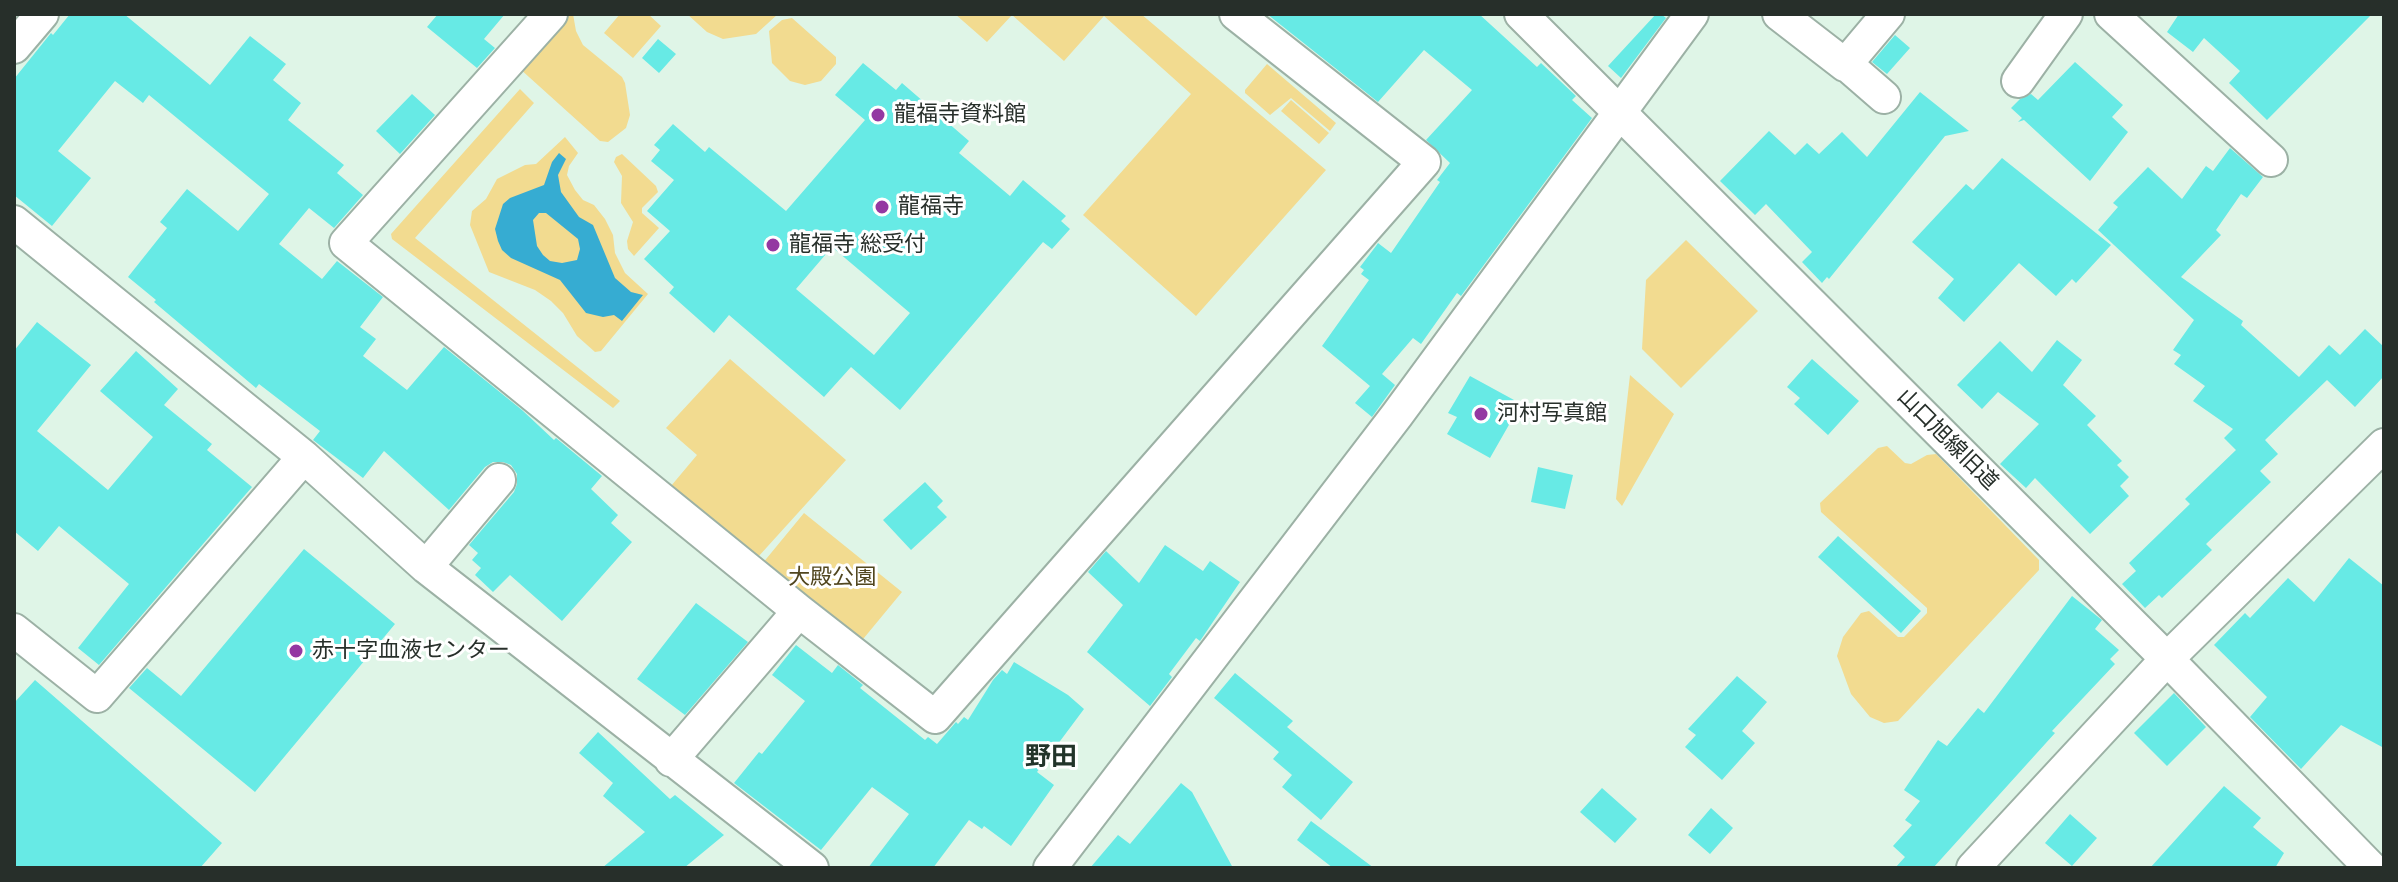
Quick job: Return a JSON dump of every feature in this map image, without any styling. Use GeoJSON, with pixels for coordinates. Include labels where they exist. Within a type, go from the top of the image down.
{"type":"FeatureCollection","features":[{"type":"Feature","properties":{"kind":"street"},"geometry":{"type":"LineString","coordinates":[[14,47],[42,14]]}},
{"type":"Feature","properties":{"kind":"street"},"geometry":{"type":"LineString","coordinates":[[551,14],[346,243],[799,611],[935,717],[1424,162],[1236,14]]}},
{"type":"Feature","properties":{"kind":"street","name":"山口旭線旧道"},"geometry":{"type":"LineString","coordinates":[[1521,14],[2167,659],[2371,868]]}},
{"type":"Feature","properties":{"kind":"street"},"geometry":{"type":"LineString","coordinates":[[1050,868],[1407,402],[1692,14]]}},
{"type":"Feature","properties":{"kind":"street"},"geometry":{"type":"LineString","coordinates":[[1779,14],[1884,97]]}},
{"type":"Feature","properties":{"kind":"street"},"geometry":{"type":"LineString","coordinates":[[1846,64],[1888,14]]}},
{"type":"Feature","properties":{"kind":"street"},"geometry":{"type":"LineString","coordinates":[[2018,81],[2066,14]]}},
{"type":"Feature","properties":{"kind":"street"},"geometry":{"type":"LineString","coordinates":[[2111,14],[2271,160]]}},
{"type":"Feature","properties":{"kind":"street"},"geometry":{"type":"LineString","coordinates":[[14,222],[304,457],[426,567],[812,868]]}},
{"type":"Feature","properties":{"kind":"street"},"geometry":{"type":"LineString","coordinates":[[1973,868],[2167,659],[2384,445]]}},
{"type":"Feature","properties":{"kind":"street"},"geometry":{"type":"LineString","coordinates":[[14,630],[97,696],[304,457]]}},
{"type":"Feature","properties":{"kind":"street"},"geometry":{"type":"LineString","coordinates":[[426,567],[499,480]]}},
{"type":"Feature","properties":{"kind":"street"},"geometry":{"type":"LineString","coordinates":[[671,760],[799,611]]}},
{"type":"Feature","properties":{"kind":"green space"},"geometry":{"type":"Polygon","coordinates":[[[561,14],[573,14],[583,45],[622,77],[625,83],[630,115],[626,128],[608,142],[600,141],[519,68],[561,14]]]}},
{"type":"Feature","properties":{"kind":"green space"},"geometry":{"type":"Polygon","coordinates":[[[620,14],[648,14],[661,26],[633,58],[604,33],[620,14]]]}},
{"type":"Feature","properties":{"kind":"green space"},"geometry":{"type":"Polygon","coordinates":[[[687,14],[778,14],[756,34],[723,39],[707,32],[687,14]]]}},
{"type":"Feature","properties":{"kind":"green space"},"geometry":{"type":"Polygon","coordinates":[[[955,14],[1141,14],[1326,170],[1196,316],[1083,215],[1191,94],[1104,16],[1064,61],[1012,15],[987,42],[955,14]]]}},
{"type":"Feature","properties":{"kind":"green space"},"geometry":{"type":"Polygon","coordinates":[[[792,18],[836,57],[836,64],[821,81],[805,85],[790,81],[772,63],[769,31],[782,20],[792,18]]]}},
{"type":"Feature","properties":{"kind":"green space"},"geometry":{"type":"Polygon","coordinates":[[[1267,64],[1336,123],[1330,131],[1291,98],[1270,115],[1245,93],[1267,64]]]}},
{"type":"Feature","properties":{"kind":"green space"},"geometry":{"type":"Polygon","coordinates":[[[520,89],[534,103],[415,238],[620,401],[613,408],[392,239],[391,234],[520,89]]]}},
{"type":"Feature","properties":{"kind":"green space"},"geometry":{"type":"Polygon","coordinates":[[[1291,100],[1329,133],[1319,144],[1281,111],[1291,100]]]}},
{"type":"Feature","properties":{"kind":"green space"},"geometry":{"type":"Polygon","coordinates":[[[565,137],[578,153],[567,175],[583,200],[594,205],[605,219],[613,235],[615,253],[625,273],[648,294],[601,351],[595,352],[577,336],[563,313],[551,301],[535,290],[489,272],[470,225],[472,211],[486,199],[497,179],[525,165],[536,164],[565,137]]]}},
{"type":"Feature","properties":{"kind":"green space"},"geometry":{"type":"Polygon","coordinates":[[[622,154],[656,186],[658,192],[642,208],[642,213],[659,228],[634,256],[628,249],[627,241],[633,222],[621,203],[622,176],[614,162],[622,154]]]}},
{"type":"Feature","properties":{"kind":"green space"},"geometry":{"type":"Polygon","coordinates":[[[1686,240],[1758,311],[1681,388],[1642,349],[1646,280],[1686,240]]]}},
{"type":"Feature","properties":{"kind":"green space"},"geometry":{"type":"Polygon","coordinates":[[[730,359],[846,460],[758,557],[671,486],[697,455],[666,428],[730,359]]]}},
{"type":"Feature","properties":{"kind":"green space"},"geometry":{"type":"Polygon","coordinates":[[[1630,375],[1674,414],[1622,506],[1616,499],[1630,375]]]}},
{"type":"Feature","properties":{"kind":"green space"},"geometry":{"type":"Polygon","coordinates":[[[1887,446],[1905,463],[1911,464],[1927,455],[1936,454],[2039,560],[2039,570],[1898,721],[1884,723],[1870,717],[1851,694],[1837,656],[1843,637],[1861,613],[1869,611],[1898,637],[1904,637],[1927,613],[1927,608],[1821,512],[1820,503],[1878,448],[1887,446]]]}},
{"type":"Feature","properties":{"kind":"green space","name":"大殿公園"},"geometry":{"type":"Polygon","coordinates":[[[804,513],[902,592],[859,644],[762,564],[804,513]]]}},
{"type":"Feature","properties":{"kind":"water"},"geometry":{"type":"Polygon","coordinates":[[[559,153],[566,159],[558,175],[561,192],[579,217],[593,225],[615,278],[631,292],[643,295],[622,321],[614,315],[603,317],[586,313],[560,280],[511,258],[498,241],[495,229],[503,204],[510,198],[544,185],[552,162],[559,153]],[[539,213],[533,220],[537,246],[550,261],[562,263],[577,260],[580,249],[578,239],[546,213],[539,213]]]}},
{"type":"Feature","properties":{"kind":"building"},"geometry":{"type":"Polygon","coordinates":[[[70,14],[124,14],[210,85],[250,36],[286,64],[273,80],[301,103],[288,120],[344,165],[337,173],[363,195],[334,228],[309,208],[279,244],[322,279],[337,261],[383,297],[360,327],[376,339],[363,356],[407,390],[444,347],[554,440],[556,438],[602,476],[591,489],[618,515],[611,523],[632,542],[562,621],[510,575],[493,592],[475,575],[481,568],[472,560],[478,553],[469,545],[514,492],[517,474],[511,465],[493,462],[485,467],[449,510],[384,451],[363,478],[313,440],[320,431],[259,384],[256,388],[128,277],[167,228],[160,222],[187,189],[238,231],[269,194],[149,95],[143,103],[115,81],[58,151],[91,178],[52,226],[14,195],[14,79],[70,14]]]}},
{"type":"Feature","properties":{"kind":"building"},"geometry":{"type":"Polygon","coordinates":[[[438,14],[505,14],[484,39],[495,48],[477,68],[427,27],[438,14]]]}},
{"type":"Feature","properties":{"kind":"building"},"geometry":{"type":"Polygon","coordinates":[[[1267,14],[1479,14],[1537,67],[1541,63],[1576,96],[1572,100],[1592,118],[1461,296],[1457,293],[1421,344],[1413,338],[1382,374],[1395,385],[1372,417],[1355,403],[1370,386],[1322,346],[1369,280],[1361,274],[1364,270],[1360,267],[1378,243],[1391,253],[1440,182],[1437,180],[1450,163],[1426,140],[1472,90],[1424,50],[1378,102],[1267,14]]]}},
{"type":"Feature","properties":{"kind":"building"},"geometry":{"type":"Polygon","coordinates":[[[1656,14],[1666,18],[1621,78],[1608,66],[1656,14]]]}},
{"type":"Feature","properties":{"kind":"building"},"geometry":{"type":"Polygon","coordinates":[[[2179,14],[2372,14],[2267,120],[2229,83],[2240,71],[2204,38],[2193,52],[2167,32],[2179,14]]]}},
{"type":"Feature","properties":{"kind":"building"},"geometry":{"type":"Polygon","coordinates":[[[1895,35],[1910,48],[1887,74],[1872,62],[1895,35]]]}},
{"type":"Feature","properties":{"kind":"building"},"geometry":{"type":"Polygon","coordinates":[[[658,39],[676,54],[659,73],[642,58],[658,39]]]}},
{"type":"Feature","properties":{"kind":"building"},"geometry":{"type":"Polygon","coordinates":[[[2075,62],[2123,105],[2112,117],[2128,132],[2090,181],[2024,120],[2018,122],[2022,118],[2011,108],[2031,94],[2038,100],[2075,62]]]}},
{"type":"Feature","properties":{"kind":"building"},"geometry":{"type":"Polygon","coordinates":[[[863,63],[896,90],[902,83],[969,141],[959,153],[1010,196],[1023,180],[1066,216],[1061,221],[1070,229],[1052,249],[1043,242],[900,410],[851,367],[824,397],[729,315],[714,333],[669,293],[674,287],[644,259],[670,231],[647,211],[674,180],[651,161],[660,150],[654,145],[673,124],[705,152],[709,147],[786,211],[865,120],[835,95],[863,63]],[[832,247],[796,289],[874,355],[910,313],[832,247]]]}},
{"type":"Feature","properties":{"kind":"building"},"geometry":{"type":"Polygon","coordinates":[[[1920,92],[1969,131],[1945,136],[1829,279],[1827,277],[1822,283],[1802,262],[1812,252],[1766,204],[1755,215],[1720,181],[1769,131],[1795,155],[1807,143],[1819,154],[1842,132],[1867,157],[1920,92]]]}},
{"type":"Feature","properties":{"kind":"building"},"geometry":{"type":"Polygon","coordinates":[[[412,94],[435,115],[400,154],[376,131],[412,94]]]}},
{"type":"Feature","properties":{"kind":"building"},"geometry":{"type":"Polygon","coordinates":[[[2230,148],[2263,177],[2247,198],[2241,194],[2216,230],[2221,235],[2181,277],[2243,321],[2241,325],[2299,377],[2329,345],[2340,355],[2365,329],[2384,347],[2384,376],[2355,407],[2327,380],[2265,440],[2278,454],[2260,471],[2271,482],[2206,544],[2212,550],[2162,598],[2159,595],[2145,608],[2122,584],[2136,571],[2129,563],[2190,504],[2185,499],[2236,450],[2224,438],[2233,429],[2193,401],[2205,386],[2174,364],[2181,355],[2173,350],[2194,320],[2098,230],[2118,207],[2113,203],[2148,167],[2182,199],[2206,166],[2213,171],[2230,148]]]}},
{"type":"Feature","properties":{"kind":"building"},"geometry":{"type":"Polygon","coordinates":[[[2002,158],[2111,245],[2076,283],[2072,279],[2056,296],[2019,263],[1964,322],[1938,298],[1954,279],[1912,242],[1966,184],[1973,190],[2002,158]]]}},
{"type":"Feature","properties":{"kind":"building"},"geometry":{"type":"Polygon","coordinates":[[[37,322],[91,365],[37,431],[108,490],[153,437],[100,391],[136,351],[178,389],[164,405],[212,444],[207,450],[252,487],[99,665],[78,648],[129,584],[59,526],[38,551],[14,531],[14,351],[37,322]]]}},
{"type":"Feature","properties":{"kind":"building"},"geometry":{"type":"Polygon","coordinates":[[[2057,340],[2082,360],[2063,385],[2096,416],[2087,425],[2122,461],[2117,465],[2129,477],[2120,486],[2129,496],[2090,534],[2035,478],[2026,488],[2000,464],[2039,424],[1998,392],[1982,409],[1957,385],[2000,341],[2032,372],[2057,340]]]}},
{"type":"Feature","properties":{"kind":"building"},"geometry":{"type":"Polygon","coordinates":[[[1812,359],[1859,401],[1828,435],[1794,404],[1800,398],[1787,387],[1812,359]]]}},
{"type":"Feature","properties":{"kind":"building","name":"河村写真館"},"geometry":{"type":"Polygon","coordinates":[[[1470,376],[1514,400],[1507,413],[1514,416],[1490,458],[1447,434],[1457,417],[1448,413],[1470,376]]]}},
{"type":"Feature","properties":{"kind":"building"},"geometry":{"type":"Polygon","coordinates":[[[1538,467],[1573,475],[1565,509],[1531,502],[1538,467]]]}},
{"type":"Feature","properties":{"kind":"building"},"geometry":{"type":"Polygon","coordinates":[[[925,482],[943,501],[937,507],[947,517],[911,550],[883,520],[925,482]]]}},
{"type":"Feature","properties":{"kind":"building"},"geometry":{"type":"Polygon","coordinates":[[[1838,536],[1921,611],[1901,633],[1818,557],[1838,536]]]}},
{"type":"Feature","properties":{"kind":"building"},"geometry":{"type":"Polygon","coordinates":[[[1165,545],[1203,571],[1210,561],[1240,582],[1200,641],[1196,638],[1169,674],[1172,677],[1150,706],[1087,652],[1123,605],[1088,572],[1106,551],[1139,583],[1165,545]]]}},
{"type":"Feature","properties":{"kind":"building","name":"赤十字血液センター"},"geometry":{"type":"Polygon","coordinates":[[[304,549],[395,624],[255,792],[129,688],[147,668],[181,696],[304,549]]]}},
{"type":"Feature","properties":{"kind":"building"},"geometry":{"type":"Polygon","coordinates":[[[2349,558],[2384,586],[2384,748],[2341,725],[2301,769],[2250,717],[2267,697],[2214,645],[2245,613],[2250,618],[2288,578],[2314,602],[2349,558]]]}},
{"type":"Feature","properties":{"kind":"building"},"geometry":{"type":"Polygon","coordinates":[[[2072,596],[2102,620],[2095,629],[2119,650],[2110,659],[2115,664],[2052,731],[2055,733],[1933,868],[1895,868],[1905,857],[1893,846],[1912,825],[1905,820],[1920,801],[1904,790],[1938,740],[1947,746],[1978,708],[1984,713],[2072,596]]]}},
{"type":"Feature","properties":{"kind":"building"},"geometry":{"type":"Polygon","coordinates":[[[696,603],[748,642],[685,715],[637,679],[696,603]]]}},
{"type":"Feature","properties":{"kind":"building"},"geometry":{"type":"Polygon","coordinates":[[[796,645],[832,673],[838,665],[863,685],[860,688],[925,740],[928,737],[937,744],[956,722],[958,724],[964,717],[968,720],[993,680],[1002,670],[1007,674],[1014,662],[1068,695],[1084,709],[1037,772],[1054,785],[1011,846],[984,826],[982,829],[969,820],[933,868],[868,868],[909,814],[872,787],[821,850],[734,783],[805,701],[772,675],[796,645]]]}},
{"type":"Feature","properties":{"kind":"building"},"geometry":{"type":"Polygon","coordinates":[[[1235,673],[1293,721],[1287,727],[1353,782],[1321,820],[1282,787],[1292,775],[1273,759],[1279,752],[1214,698],[1235,673]]]}},
{"type":"Feature","properties":{"kind":"building"},"geometry":{"type":"Polygon","coordinates":[[[1737,676],[1767,702],[1742,731],[1755,743],[1722,780],[1685,747],[1696,735],[1688,729],[1737,676]]]}},
{"type":"Feature","properties":{"kind":"building"},"geometry":{"type":"Polygon","coordinates":[[[35,680],[222,843],[200,868],[14,868],[14,703],[35,680]]]}},
{"type":"Feature","properties":{"kind":"building"},"geometry":{"type":"Polygon","coordinates":[[[2174,693],[2206,727],[2167,766],[2134,733],[2174,693]]]}},
{"type":"Feature","properties":{"kind":"building"},"geometry":{"type":"Polygon","coordinates":[[[598,732],[670,799],[675,795],[724,835],[684,868],[602,868],[645,832],[603,796],[613,783],[579,753],[598,732]]]}},
{"type":"Feature","properties":{"kind":"building"},"geometry":{"type":"Polygon","coordinates":[[[1181,783],[1192,792],[1233,868],[1090,868],[1118,835],[1130,844],[1181,783]]]}},
{"type":"Feature","properties":{"kind":"building"},"geometry":{"type":"Polygon","coordinates":[[[2224,786],[2261,818],[2253,827],[2284,853],[2275,868],[2150,868],[2224,786]]]}},
{"type":"Feature","properties":{"kind":"building"},"geometry":{"type":"Polygon","coordinates":[[[1602,788],[1637,819],[1615,843],[1580,812],[1602,788]]]}},
{"type":"Feature","properties":{"kind":"building"},"geometry":{"type":"Polygon","coordinates":[[[1711,808],[1733,828],[1710,854],[1688,835],[1711,808]]]}},
{"type":"Feature","properties":{"kind":"building"},"geometry":{"type":"Polygon","coordinates":[[[2070,814],[2097,838],[2072,866],[2045,843],[2070,814]]]}},
{"type":"Feature","properties":{"kind":"building"},"geometry":{"type":"Polygon","coordinates":[[[1311,821],[1374,868],[1333,868],[1297,840],[1311,821]]]}},
{"type":"Feature","properties":{"kind":"place","name":"龍福寺資料館"},"geometry":{"type":"Point","coordinates":[878,115]}},
{"type":"Feature","properties":{"kind":"place","name":"龍福寺"},"geometry":{"type":"Point","coordinates":[882,207]}},
{"type":"Feature","properties":{"kind":"place","name":"龍福寺 総受付"},"geometry":{"type":"Point","coordinates":[773,245]}},
{"type":"Feature","properties":{"kind":"place","name":"河村写真館"},"geometry":{"type":"Point","coordinates":[1481,414]}},
{"type":"Feature","properties":{"kind":"place","name":"赤十字血液センター"},"geometry":{"type":"Point","coordinates":[296,651]}},
{"type":"Feature","properties":{"kind":"district","name":"野田"},"geometry":{"type":"Point","coordinates":[1051,758]}}]}
